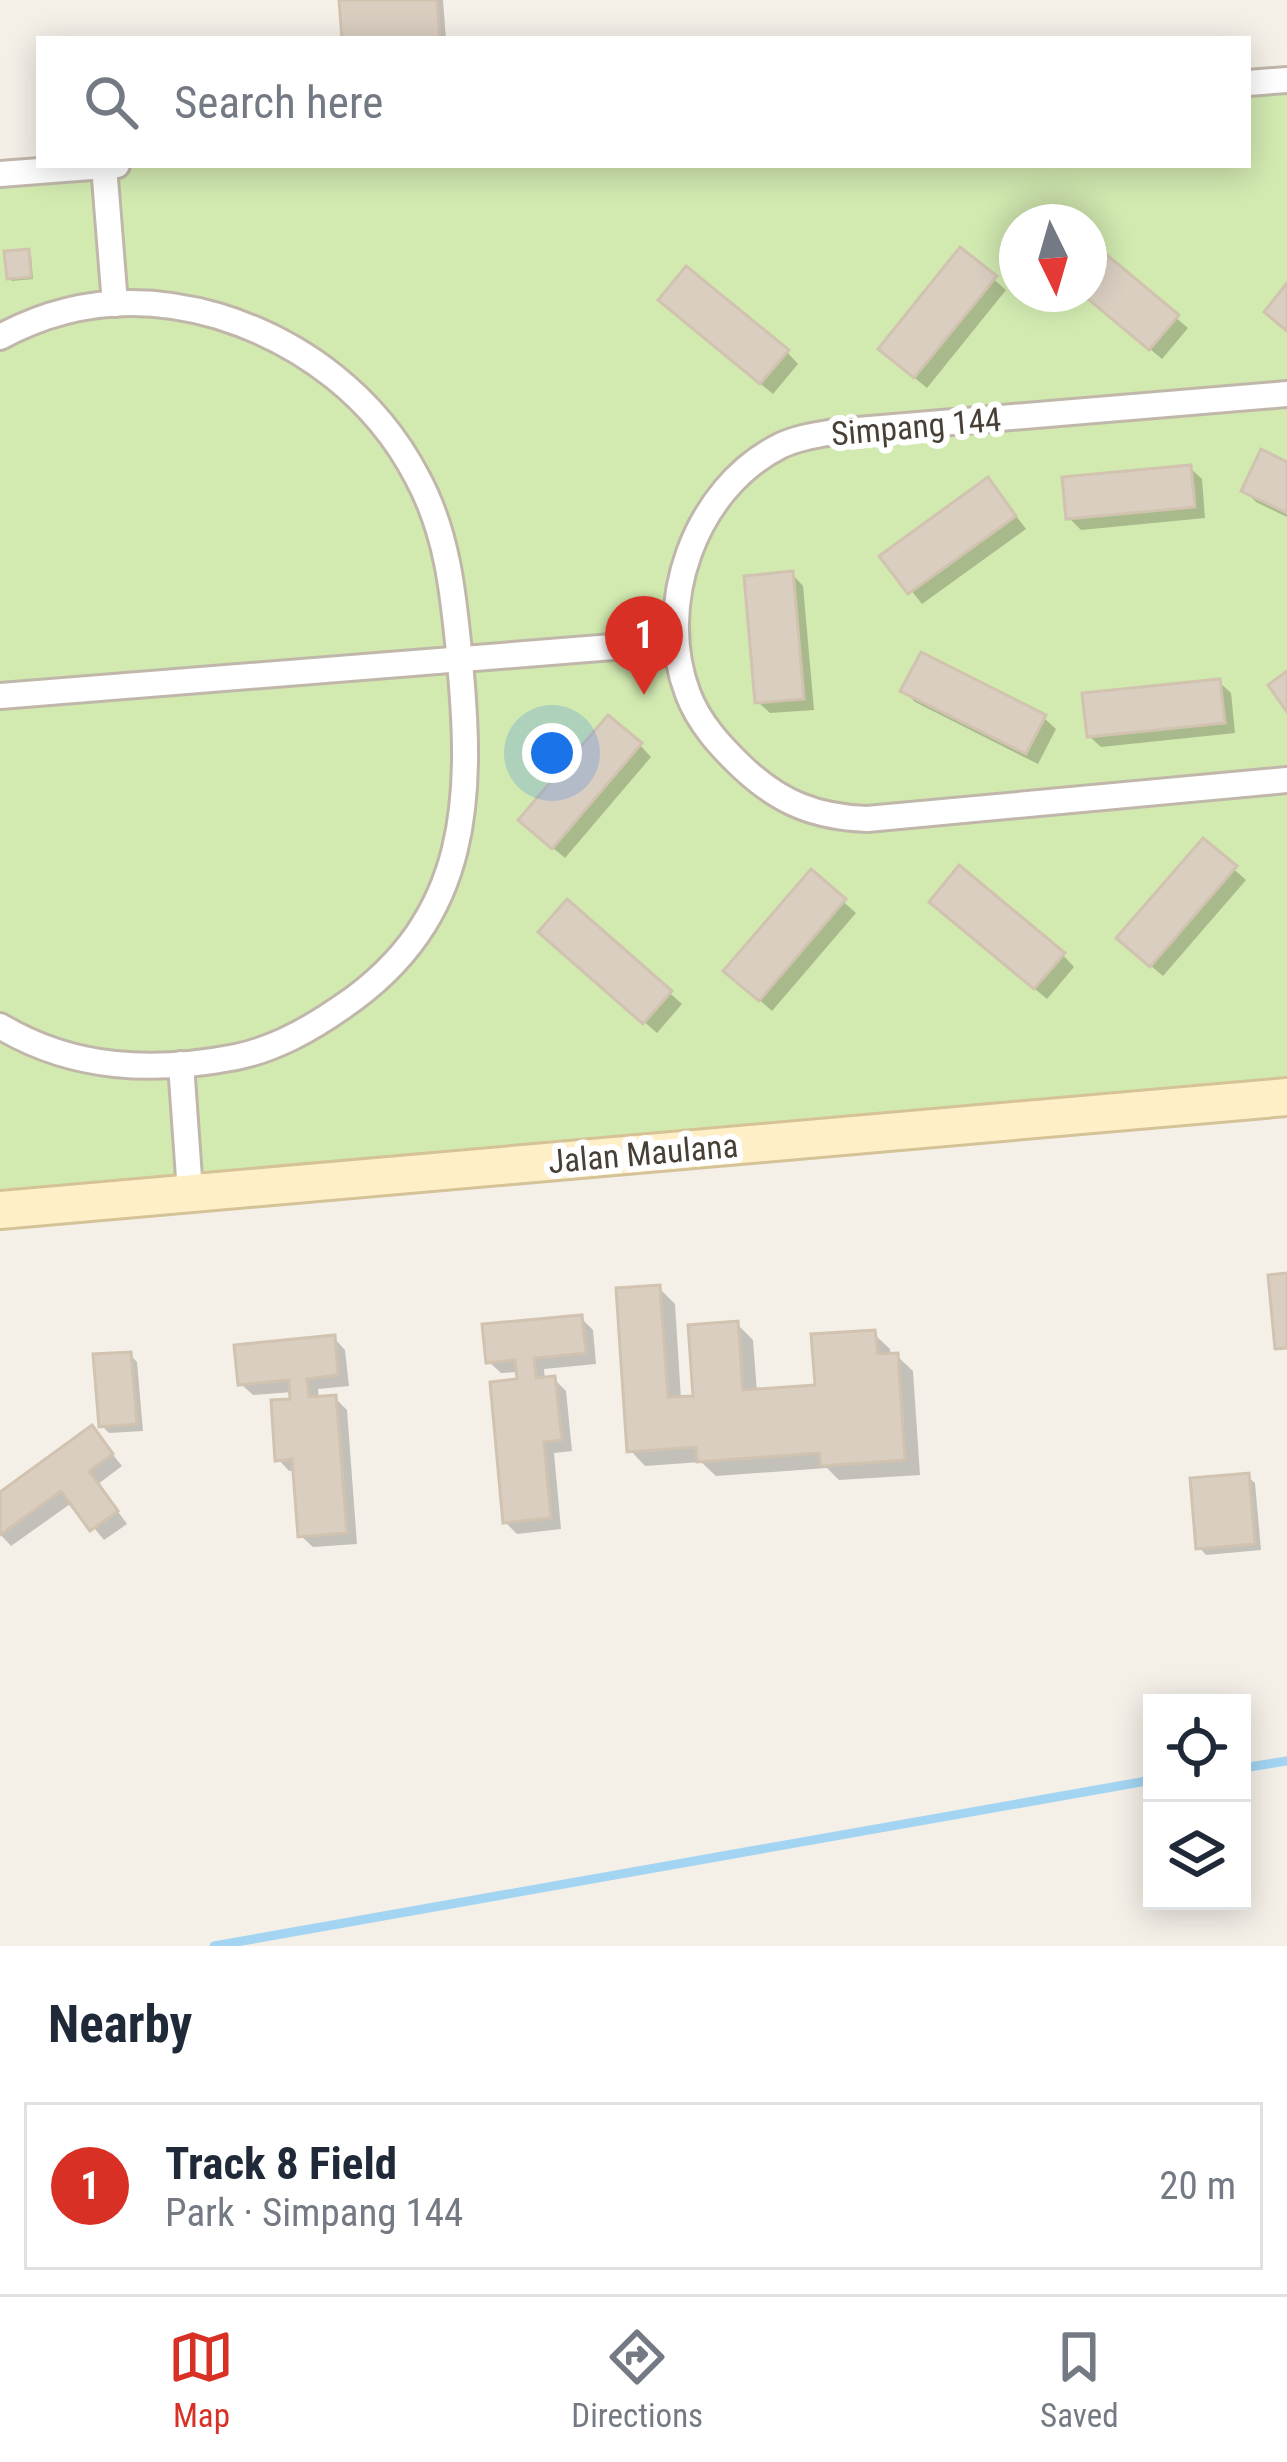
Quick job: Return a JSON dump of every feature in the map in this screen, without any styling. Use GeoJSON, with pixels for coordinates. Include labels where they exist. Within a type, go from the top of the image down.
{"type":"FeatureCollection","features":[{"type":"Feature","properties":{"kind":"main road","name":"Jalan Maulana"},"geometry":{"type":"LineString","coordinates":[[0,1210],[1287,1097]]}},
{"type":"Feature","properties":{"kind":"street"},"geometry":{"type":"LineString","coordinates":[[1251,83],[1287,80]]}},
{"type":"Feature","properties":{"kind":"street"},"geometry":{"type":"LineString","coordinates":[[0,174],[78,168]]}},
{"type":"Feature","properties":{"kind":"street"},"geometry":{"type":"LineString","coordinates":[[104,168],[115,304]]}},
{"type":"Feature","properties":{"kind":"street"},"geometry":{"type":"LineString","coordinates":[[0,337],[47,315],[79,307],[152,301],[246,325],[316,361],[398,446],[431,504],[444,540],[465,721],[464,808],[449,874],[410,946],[351,1001],[288,1040],[253,1054],[141,1067],[106,1065],[38,1047],[0,1026]]}},
{"type":"Feature","properties":{"kind":"street","name":"Simpang 144"},"geometry":{"type":"LineString","coordinates":[[1287,394],[833,432],[781,446],[755,462],[707,516],[691,548],[675,614],[680,671],[704,725],[750,775],[811,812],[867,819],[1287,780]]}},
{"type":"Feature","properties":{"kind":"street"},"geometry":{"type":"LineString","coordinates":[[0,696],[675,642]]}},
{"type":"Feature","properties":{"kind":"street"},"geometry":{"type":"LineString","coordinates":[[181,1064],[190,1192]]}},
{"type":"Feature","properties":{"kind":"green space"},"geometry":{"type":"Polygon","coordinates":[[[1287,81],[1287,1097],[0,1210],[0,175],[94,168],[1251,168],[1251,84],[1287,81]]]}},
{"type":"Feature","properties":{"kind":"building"},"geometry":{"type":"Polygon","coordinates":[[[339,0],[437,0],[440,36],[342,36],[339,0]]]}},
{"type":"Feature","properties":{"kind":"building"},"geometry":{"type":"Polygon","coordinates":[[[960,247],[997,276],[914,378],[878,349],[960,247]]]}},
{"type":"Feature","properties":{"kind":"building"},"geometry":{"type":"Polygon","coordinates":[[[29,249],[31,277],[7,279],[4,251],[29,249]]]}},
{"type":"Feature","properties":{"kind":"building"},"geometry":{"type":"Polygon","coordinates":[[[1107,255],[1179,315],[1149,350],[1104,312],[1107,255]]]}},
{"type":"Feature","properties":{"kind":"building"},"geometry":{"type":"Polygon","coordinates":[[[686,266],[789,350],[760,384],[658,300],[686,266]]]}},
{"type":"Feature","properties":{"kind":"building"},"geometry":{"type":"Polygon","coordinates":[[[1287,283],[1287,331],[1264,312],[1287,283]]]}},
{"type":"Feature","properties":{"kind":"building"},"geometry":{"type":"Polygon","coordinates":[[[1261,449],[1287,462],[1287,513],[1241,491],[1261,449]]]}},
{"type":"Feature","properties":{"kind":"building"},"geometry":{"type":"Polygon","coordinates":[[[1191,465],[1195,507],[1066,519],[1062,477],[1191,465]]]}},
{"type":"Feature","properties":{"kind":"building"},"geometry":{"type":"Polygon","coordinates":[[[988,477],[1016,516],[908,594],[879,556],[988,477]]]}},
{"type":"Feature","properties":{"kind":"building"},"geometry":{"type":"Polygon","coordinates":[[[793,571],[804,699],[755,703],[744,576],[793,571]]]}},
{"type":"Feature","properties":{"kind":"building"},"geometry":{"type":"Polygon","coordinates":[[[921,652],[1046,715],[1026,754],[900,691],[921,652]]]}},
{"type":"Feature","properties":{"kind":"building"},"geometry":{"type":"Polygon","coordinates":[[[1287,671],[1287,712],[1268,685],[1287,671]]]}},
{"type":"Feature","properties":{"kind":"building"},"geometry":{"type":"Polygon","coordinates":[[[1220,679],[1225,723],[1087,737],[1082,693],[1220,679]]]}},
{"type":"Feature","properties":{"kind":"building"},"geometry":{"type":"Polygon","coordinates":[[[608,715],[642,743],[552,849],[518,820],[608,715]]]}},
{"type":"Feature","properties":{"kind":"building"},"geometry":{"type":"Polygon","coordinates":[[[1203,838],[1237,866],[1150,967],[1116,938],[1203,838]]]}},
{"type":"Feature","properties":{"kind":"building"},"geometry":{"type":"Polygon","coordinates":[[[959,865],[1065,953],[1034,989],[929,902],[959,865]]]}},
{"type":"Feature","properties":{"kind":"building"},"geometry":{"type":"Polygon","coordinates":[[[811,869],[846,899],[759,1001],[723,971],[811,869]]]}},
{"type":"Feature","properties":{"kind":"building"},"geometry":{"type":"Polygon","coordinates":[[[567,899],[672,991],[643,1024],[538,932],[567,899]]]}},
{"type":"Feature","properties":{"kind":"building"},"geometry":{"type":"Polygon","coordinates":[[[1287,1273],[1287,1348],[1275,1349],[1268,1275],[1287,1273]]]}},
{"type":"Feature","properties":{"kind":"building"},"geometry":{"type":"Polygon","coordinates":[[[660,1285],[668,1397],[693,1396],[688,1325],[738,1321],[743,1390],[815,1385],[811,1334],[875,1330],[878,1354],[898,1353],[905,1460],[821,1466],[819,1453],[697,1462],[696,1447],[627,1452],[616,1288],[660,1285]]]}},
{"type":"Feature","properties":{"kind":"building"},"geometry":{"type":"Polygon","coordinates":[[[582,1315],[586,1353],[534,1358],[536,1378],[555,1376],[562,1440],[544,1442],[551,1518],[503,1523],[490,1382],[517,1379],[515,1360],[486,1363],[482,1324],[582,1315]]]}},
{"type":"Feature","properties":{"kind":"building"},"geometry":{"type":"Polygon","coordinates":[[[335,1335],[338,1375],[307,1379],[309,1397],[336,1395],[347,1533],[298,1537],[292,1459],[275,1461],[271,1400],[290,1399],[289,1380],[238,1385],[234,1345],[335,1335]]]}},
{"type":"Feature","properties":{"kind":"building"},"geometry":{"type":"Polygon","coordinates":[[[131,1352],[137,1424],[99,1427],[93,1354],[131,1352]]]}},
{"type":"Feature","properties":{"kind":"building"},"geometry":{"type":"Polygon","coordinates":[[[92,1425],[113,1454],[89,1471],[118,1511],[90,1531],[61,1491],[0,1535],[0,1492],[92,1425]]]}},
{"type":"Feature","properties":{"kind":"building"},"geometry":{"type":"Polygon","coordinates":[[[1249,1473],[1255,1544],[1196,1549],[1190,1478],[1249,1473]]]}},
{"type":"Feature","properties":{"kind":"waterway"},"geometry":{"type":"LineString","coordinates":[[1251,1767],[1287,1761]]}},
{"type":"Feature","properties":{"kind":"waterway"},"geometry":{"type":"LineString","coordinates":[[214,1946],[1143,1782]]}},
{"type":"Feature","properties":{"kind":"place","name":"Track 8 Field"},"geometry":{"type":"Point","coordinates":[644,695]}}]}
